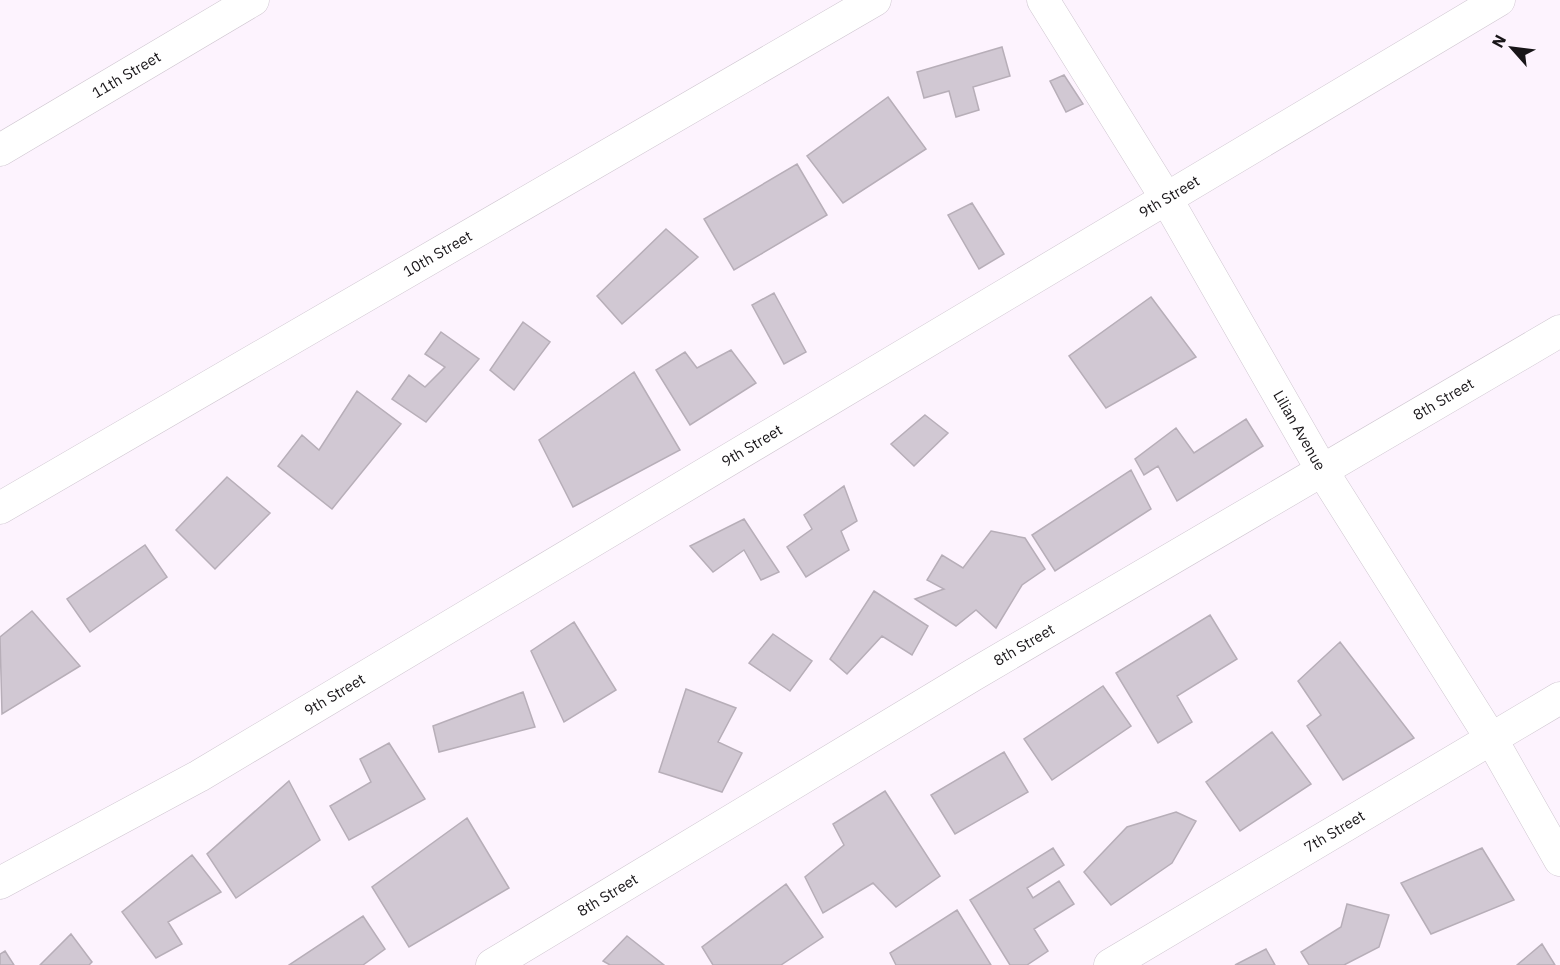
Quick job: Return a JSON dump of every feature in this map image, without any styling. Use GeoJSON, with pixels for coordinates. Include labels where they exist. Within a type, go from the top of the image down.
{"type":"FeatureCollection","features":[{"type":"Feature","properties":{"kind":"street","name":"11th Street"},"geometry":{"type":"LineString","coordinates":[[0,150],[253,0]]}},
{"type":"Feature","properties":{"kind":"street","name":"10th Street"},"geometry":{"type":"LineString","coordinates":[[0,508],[875,0]]}},
{"type":"Feature","properties":{"kind":"street","name":"Lilian Avenue"},"geometry":{"type":"LineString","coordinates":[[1043,0],[1166,198],[1323,472],[1491,740],[1560,860]]}},
{"type":"Feature","properties":{"kind":"street","name":"9th Street"},"geometry":{"type":"LineString","coordinates":[[0,883],[200,776],[1499,0]]}},
{"type":"Feature","properties":{"kind":"street","name":"8th Street"},"geometry":{"type":"LineString","coordinates":[[492,965],[973,675],[1323,472],[1560,331]]}},
{"type":"Feature","properties":{"kind":"street","name":"7th Street"},"geometry":{"type":"LineString","coordinates":[[1110,965],[1560,698]]}},
{"type":"Feature","properties":{"kind":"building"},"geometry":{"type":"Polygon","coordinates":[[[1002,47],[1010,76],[973,87],[979,110],[956,117],[949,91],[924,98],[917,72],[1002,47]]]}},
{"type":"Feature","properties":{"kind":"building"},"geometry":{"type":"Polygon","coordinates":[[[1064,75],[1083,104],[1066,112],[1050,81],[1064,75]]]}},
{"type":"Feature","properties":{"kind":"building"},"geometry":{"type":"Polygon","coordinates":[[[888,97],[926,149],[843,203],[807,156],[888,97]]]}},
{"type":"Feature","properties":{"kind":"building"},"geometry":{"type":"Polygon","coordinates":[[[797,164],[827,215],[734,270],[704,219],[797,164]]]}},
{"type":"Feature","properties":{"kind":"building"},"geometry":{"type":"Polygon","coordinates":[[[972,203],[1004,254],[979,269],[948,215],[972,203]]]}},
{"type":"Feature","properties":{"kind":"building"},"geometry":{"type":"Polygon","coordinates":[[[666,229],[698,257],[622,324],[597,296],[666,229]]]}},
{"type":"Feature","properties":{"kind":"building"},"geometry":{"type":"Polygon","coordinates":[[[774,293],[806,352],[784,364],[752,305],[774,293]]]}},
{"type":"Feature","properties":{"kind":"building"},"geometry":{"type":"Polygon","coordinates":[[[1151,297],[1196,357],[1106,408],[1069,356],[1151,297]]]}},
{"type":"Feature","properties":{"kind":"building"},"geometry":{"type":"Polygon","coordinates":[[[523,322],[550,342],[514,390],[490,370],[523,322]]]}},
{"type":"Feature","properties":{"kind":"building"},"geometry":{"type":"Polygon","coordinates":[[[441,332],[479,359],[426,422],[392,399],[409,375],[425,387],[445,367],[425,354],[441,332]]]}},
{"type":"Feature","properties":{"kind":"building"},"geometry":{"type":"Polygon","coordinates":[[[731,350],[756,383],[690,425],[656,370],[685,352],[697,368],[731,350]]]}},
{"type":"Feature","properties":{"kind":"building"},"geometry":{"type":"Polygon","coordinates":[[[634,372],[680,450],[573,507],[539,440],[634,372]]]}},
{"type":"Feature","properties":{"kind":"building"},"geometry":{"type":"Polygon","coordinates":[[[357,391],[401,424],[332,509],[278,466],[302,435],[319,450],[357,391]]]}},
{"type":"Feature","properties":{"kind":"building"},"geometry":{"type":"Polygon","coordinates":[[[925,415],[948,433],[914,466],[891,444],[925,415]]]}},
{"type":"Feature","properties":{"kind":"building"},"geometry":{"type":"Polygon","coordinates":[[[1246,419],[1263,446],[1177,501],[1158,466],[1144,475],[1135,459],[1176,428],[1194,453],[1246,419]]]}},
{"type":"Feature","properties":{"kind":"building"},"geometry":{"type":"Polygon","coordinates":[[[1131,470],[1151,509],[1055,571],[1032,535],[1131,470]]]}},
{"type":"Feature","properties":{"kind":"building"},"geometry":{"type":"Polygon","coordinates":[[[227,477],[270,513],[215,569],[176,530],[227,477]]]}},
{"type":"Feature","properties":{"kind":"building"},"geometry":{"type":"Polygon","coordinates":[[[844,486],[857,521],[841,531],[849,550],[806,577],[787,547],[812,529],[804,515],[844,486]]]}},
{"type":"Feature","properties":{"kind":"building"},"geometry":{"type":"Polygon","coordinates":[[[744,519],[779,572],[761,580],[744,550],[713,572],[690,546],[744,519]]]}},
{"type":"Feature","properties":{"kind":"building"},"geometry":{"type":"Polygon","coordinates":[[[991,531],[1025,538],[1045,569],[1022,585],[996,628],[976,610],[956,626],[915,599],[944,589],[927,580],[942,555],[963,568],[991,531]]]}},
{"type":"Feature","properties":{"kind":"building"},"geometry":{"type":"Polygon","coordinates":[[[145,545],[167,577],[90,632],[67,599],[145,545]]]}},
{"type":"Feature","properties":{"kind":"building"},"geometry":{"type":"Polygon","coordinates":[[[874,591],[928,626],[912,655],[882,636],[847,674],[830,659],[874,591]]]}},
{"type":"Feature","properties":{"kind":"building"},"geometry":{"type":"Polygon","coordinates":[[[32,611],[80,666],[2,714],[0,637],[32,611]]]}},
{"type":"Feature","properties":{"kind":"building"},"geometry":{"type":"Polygon","coordinates":[[[1210,615],[1237,659],[1177,696],[1192,722],[1158,743],[1116,673],[1210,615]]]}},
{"type":"Feature","properties":{"kind":"building"},"geometry":{"type":"Polygon","coordinates":[[[574,622],[616,690],[564,722],[531,651],[574,622]]]}},
{"type":"Feature","properties":{"kind":"building"},"geometry":{"type":"Polygon","coordinates":[[[773,634],[812,661],[790,691],[749,663],[773,634]]]}},
{"type":"Feature","properties":{"kind":"building"},"geometry":{"type":"Polygon","coordinates":[[[1340,642],[1414,738],[1343,780],[1307,726],[1321,715],[1298,681],[1340,642]]]}},
{"type":"Feature","properties":{"kind":"building"},"geometry":{"type":"Polygon","coordinates":[[[1103,686],[1131,726],[1052,780],[1024,739],[1103,686]]]}},
{"type":"Feature","properties":{"kind":"building"},"geometry":{"type":"Polygon","coordinates":[[[686,689],[736,708],[718,742],[742,753],[722,792],[659,772],[686,689]]]}},
{"type":"Feature","properties":{"kind":"building"},"geometry":{"type":"Polygon","coordinates":[[[523,692],[535,727],[439,752],[433,726],[523,692]]]}},
{"type":"Feature","properties":{"kind":"building"},"geometry":{"type":"Polygon","coordinates":[[[1272,732],[1311,784],[1240,831],[1206,782],[1272,732]]]}},
{"type":"Feature","properties":{"kind":"building"},"geometry":{"type":"Polygon","coordinates":[[[389,743],[425,799],[349,840],[330,806],[371,782],[360,759],[389,743]]]}},
{"type":"Feature","properties":{"kind":"building"},"geometry":{"type":"Polygon","coordinates":[[[1004,752],[1028,792],[955,834],[931,795],[1004,752]]]}},
{"type":"Feature","properties":{"kind":"building"},"geometry":{"type":"Polygon","coordinates":[[[289,781],[320,840],[236,898],[207,854],[289,781]]]}},
{"type":"Feature","properties":{"kind":"building"},"geometry":{"type":"Polygon","coordinates":[[[885,791],[940,876],[896,907],[873,883],[823,913],[805,877],[844,845],[833,824],[885,791]]]}},
{"type":"Feature","properties":{"kind":"building"},"geometry":{"type":"Polygon","coordinates":[[[1176,812],[1196,821],[1172,863],[1111,905],[1084,872],[1127,827],[1176,812]]]}},
{"type":"Feature","properties":{"kind":"building"},"geometry":{"type":"Polygon","coordinates":[[[467,818],[509,888],[409,947],[372,887],[467,818]]]}},
{"type":"Feature","properties":{"kind":"building"},"geometry":{"type":"Polygon","coordinates":[[[1053,848],[1064,865],[1027,888],[1033,898],[1059,881],[1074,904],[1034,929],[1048,951],[1027,965],[1010,965],[970,900],[1053,848]]]}},
{"type":"Feature","properties":{"kind":"building"},"geometry":{"type":"Polygon","coordinates":[[[1482,848],[1514,900],[1431,934],[1401,883],[1482,848]]]}},
{"type":"Feature","properties":{"kind":"building"},"geometry":{"type":"Polygon","coordinates":[[[192,855],[221,892],[168,922],[182,944],[156,958],[122,912],[192,855]]]}},
{"type":"Feature","properties":{"kind":"building"},"geometry":{"type":"Polygon","coordinates":[[[786,884],[823,937],[781,965],[713,965],[702,947],[786,884]]]}},
{"type":"Feature","properties":{"kind":"building"},"geometry":{"type":"Polygon","coordinates":[[[1347,904],[1389,915],[1379,947],[1344,965],[1309,965],[1301,952],[1341,927],[1347,904]]]}},
{"type":"Feature","properties":{"kind":"building"},"geometry":{"type":"Polygon","coordinates":[[[957,910],[991,965],[896,965],[890,953],[957,910]]]}},
{"type":"Feature","properties":{"kind":"building"},"geometry":{"type":"Polygon","coordinates":[[[363,916],[385,949],[363,965],[289,965],[363,916]]]}},
{"type":"Feature","properties":{"kind":"building"},"geometry":{"type":"Polygon","coordinates":[[[71,934],[92,962],[89,965],[40,965],[71,934]]]}},
{"type":"Feature","properties":{"kind":"building"},"geometry":{"type":"Polygon","coordinates":[[[627,936],[664,965],[610,965],[603,961],[627,936]]]}},
{"type":"Feature","properties":{"kind":"building"},"geometry":{"type":"Polygon","coordinates":[[[1542,944],[1555,965],[1517,965],[1542,944]]]}},
{"type":"Feature","properties":{"kind":"building"},"geometry":{"type":"Polygon","coordinates":[[[1266,949],[1275,965],[1235,965],[1266,949]]]}},
{"type":"Feature","properties":{"kind":"building"},"geometry":{"type":"Polygon","coordinates":[[[5,951],[14,965],[0,965],[0,954],[5,951]]]}}]}
